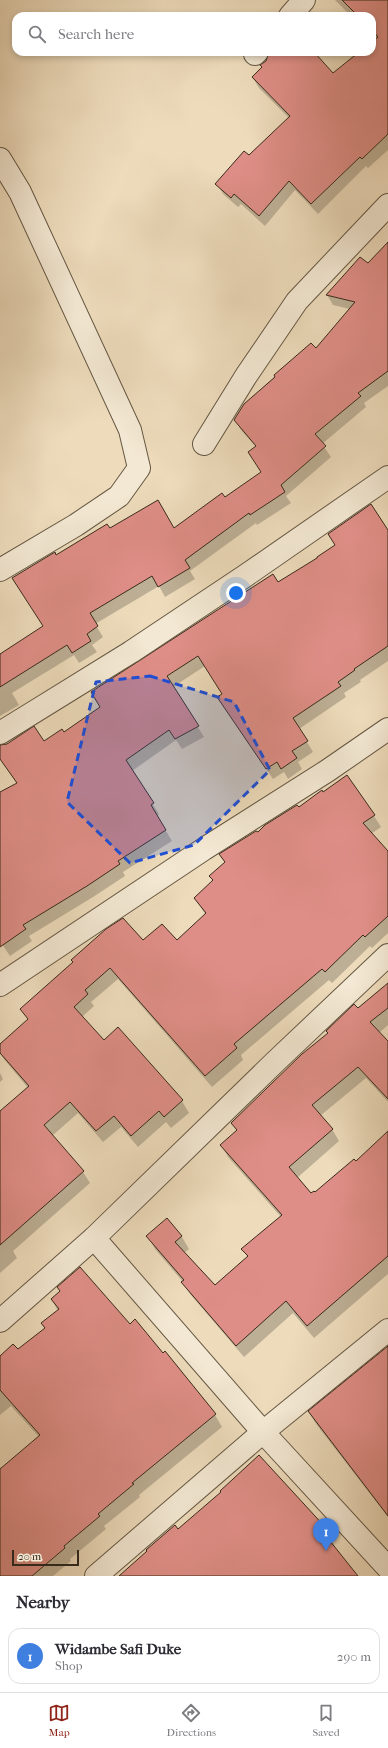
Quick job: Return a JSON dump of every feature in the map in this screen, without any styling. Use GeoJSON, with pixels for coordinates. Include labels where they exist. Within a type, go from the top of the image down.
{"type":"FeatureCollection","features":[{"type":"Feature","properties":{"kind":"street"},"geometry":{"type":"LineString","coordinates":[[294,12],[304,0]]}},
{"type":"Feature","properties":{"kind":"street"},"geometry":{"type":"LineString","coordinates":[[0,159],[20,192],[130,430],[139,468],[119,496],[76,525],[0,570]]}},
{"type":"Feature","properties":{"kind":"street"},"geometry":{"type":"LineString","coordinates":[[204,444],[246,376],[297,301],[388,205]]}},
{"type":"Feature","properties":{"kind":"street"},"geometry":{"type":"LineString","coordinates":[[0,733],[150,639],[245,576],[388,477]]}},
{"type":"Feature","properties":{"kind":"street"},"geometry":{"type":"LineString","coordinates":[[1,982],[204,849],[327,771],[388,728]]}},
{"type":"Feature","properties":{"kind":"street"},"geometry":{"type":"LineString","coordinates":[[0,1321],[94,1238],[274,1062],[388,955]]}},
{"type":"Feature","properties":{"kind":"street"},"geometry":{"type":"LineString","coordinates":[[94,1238],[264,1432],[388,1568]]}},
{"type":"Feature","properties":{"kind":"street"},"geometry":{"type":"LineString","coordinates":[[96,1576],[264,1432],[388,1330]]}},
{"type":"Feature","properties":{"kind":"highlighted area"},"geometry":{"type":"Polygon","coordinates":[[[150,676],[234,702],[270,770],[194,845],[130,863],[67,802],[96,682],[150,676]]]}},
{"type":"Feature","properties":{"kind":"building"},"geometry":{"type":"Polygon","coordinates":[[[342,0],[388,0],[388,134],[362,159],[360,157],[311,204],[289,181],[259,216],[234,194],[231,198],[215,184],[244,151],[249,155],[290,116],[252,77],[262,67],[260,65],[266,61],[268,56],[318,56],[333,73],[354,56],[376,56],[376,39],[378,37],[376,35],[376,12],[354,12],[342,0]]]}},
{"type":"Feature","properties":{"kind":"building"},"geometry":{"type":"Polygon","coordinates":[[[388,242],[388,371],[358,393],[361,396],[315,434],[326,446],[281,485],[285,492],[250,515],[249,513],[185,560],[190,568],[158,587],[152,576],[90,613],[98,626],[87,634],[91,641],[72,653],[67,645],[0,687],[0,654],[43,626],[12,578],[55,552],[56,555],[107,524],[110,528],[158,500],[174,528],[222,493],[225,497],[261,472],[248,452],[256,446],[234,420],[244,404],[275,377],[274,375],[311,343],[316,348],[355,302],[326,295],[360,257],[368,263],[388,242]]]}},
{"type":"Feature","properties":{"kind":"building"},"geometry":{"type":"Polygon","coordinates":[[[371,504],[388,530],[388,646],[354,669],[355,670],[338,682],[341,686],[293,718],[308,741],[292,751],[297,758],[281,769],[277,762],[266,769],[217,697],[222,694],[198,656],[167,676],[199,726],[175,739],[169,730],[126,760],[154,803],[151,805],[166,830],[118,861],[120,864],[87,886],[23,925],[26,929],[0,947],[0,792],[17,783],[0,759],[0,745],[7,744],[34,726],[44,741],[62,729],[64,732],[100,707],[91,692],[273,574],[278,582],[317,558],[335,545],[328,534],[371,504]]]}},
{"type":"Feature","properties":{"kind":"building"},"geometry":{"type":"Polygon","coordinates":[[[347,775],[375,815],[363,823],[388,851],[388,916],[365,937],[363,935],[325,972],[322,969],[234,1044],[237,1048],[205,1076],[110,968],[85,990],[88,994],[74,1007],[104,1040],[118,1027],[183,1100],[164,1117],[159,1111],[131,1136],[114,1116],[96,1131],[70,1102],[44,1125],[84,1171],[0,1245],[0,1111],[29,1086],[0,1053],[0,1044],[28,1019],[20,1009],[73,962],[71,960],[106,929],[123,918],[143,940],[162,924],[177,940],[206,913],[194,898],[213,880],[209,876],[225,862],[219,854],[256,831],[258,832],[265,825],[297,805],[299,807],[322,790],[323,792],[347,775]]]}},
{"type":"Feature","properties":{"kind":"building"},"geometry":{"type":"Polygon","coordinates":[[[388,983],[388,1008],[370,1022],[388,1041],[388,1099],[358,1067],[312,1105],[333,1129],[289,1167],[311,1193],[314,1191],[315,1192],[354,1159],[356,1161],[388,1131],[388,1256],[307,1326],[286,1301],[236,1346],[181,1282],[184,1280],[146,1236],[167,1218],[182,1236],[175,1242],[215,1285],[248,1256],[241,1249],[282,1215],[220,1145],[237,1130],[231,1123],[302,1054],[328,1033],[326,1031],[354,1004],[358,1008],[388,983]]]}},
{"type":"Feature","properties":{"kind":"building"},"geometry":{"type":"Polygon","coordinates":[[[80,1267],[130,1324],[135,1319],[163,1353],[165,1351],[216,1414],[132,1483],[134,1484],[98,1514],[100,1516],[64,1546],[65,1548],[32,1576],[0,1576],[0,1469],[40,1435],[0,1390],[0,1356],[13,1344],[18,1349],[45,1328],[41,1323],[59,1309],[51,1299],[60,1291],[57,1287],[80,1267]]]}},
{"type":"Feature","properties":{"kind":"building"},"geometry":{"type":"Polygon","coordinates":[[[388,1346],[388,1516],[308,1411],[388,1346]]]}},
{"type":"Feature","properties":{"kind":"building"},"geometry":{"type":"Polygon","coordinates":[[[259,1455],[326,1528],[322,1531],[358,1576],[119,1576],[175,1525],[178,1529],[221,1492],[220,1491],[259,1455]]]}},
{"type":"Feature","properties":{"kind":"place","name":"Widambe Safi Duke"},"geometry":{"type":"Point","coordinates":[326,1551]}}]}
